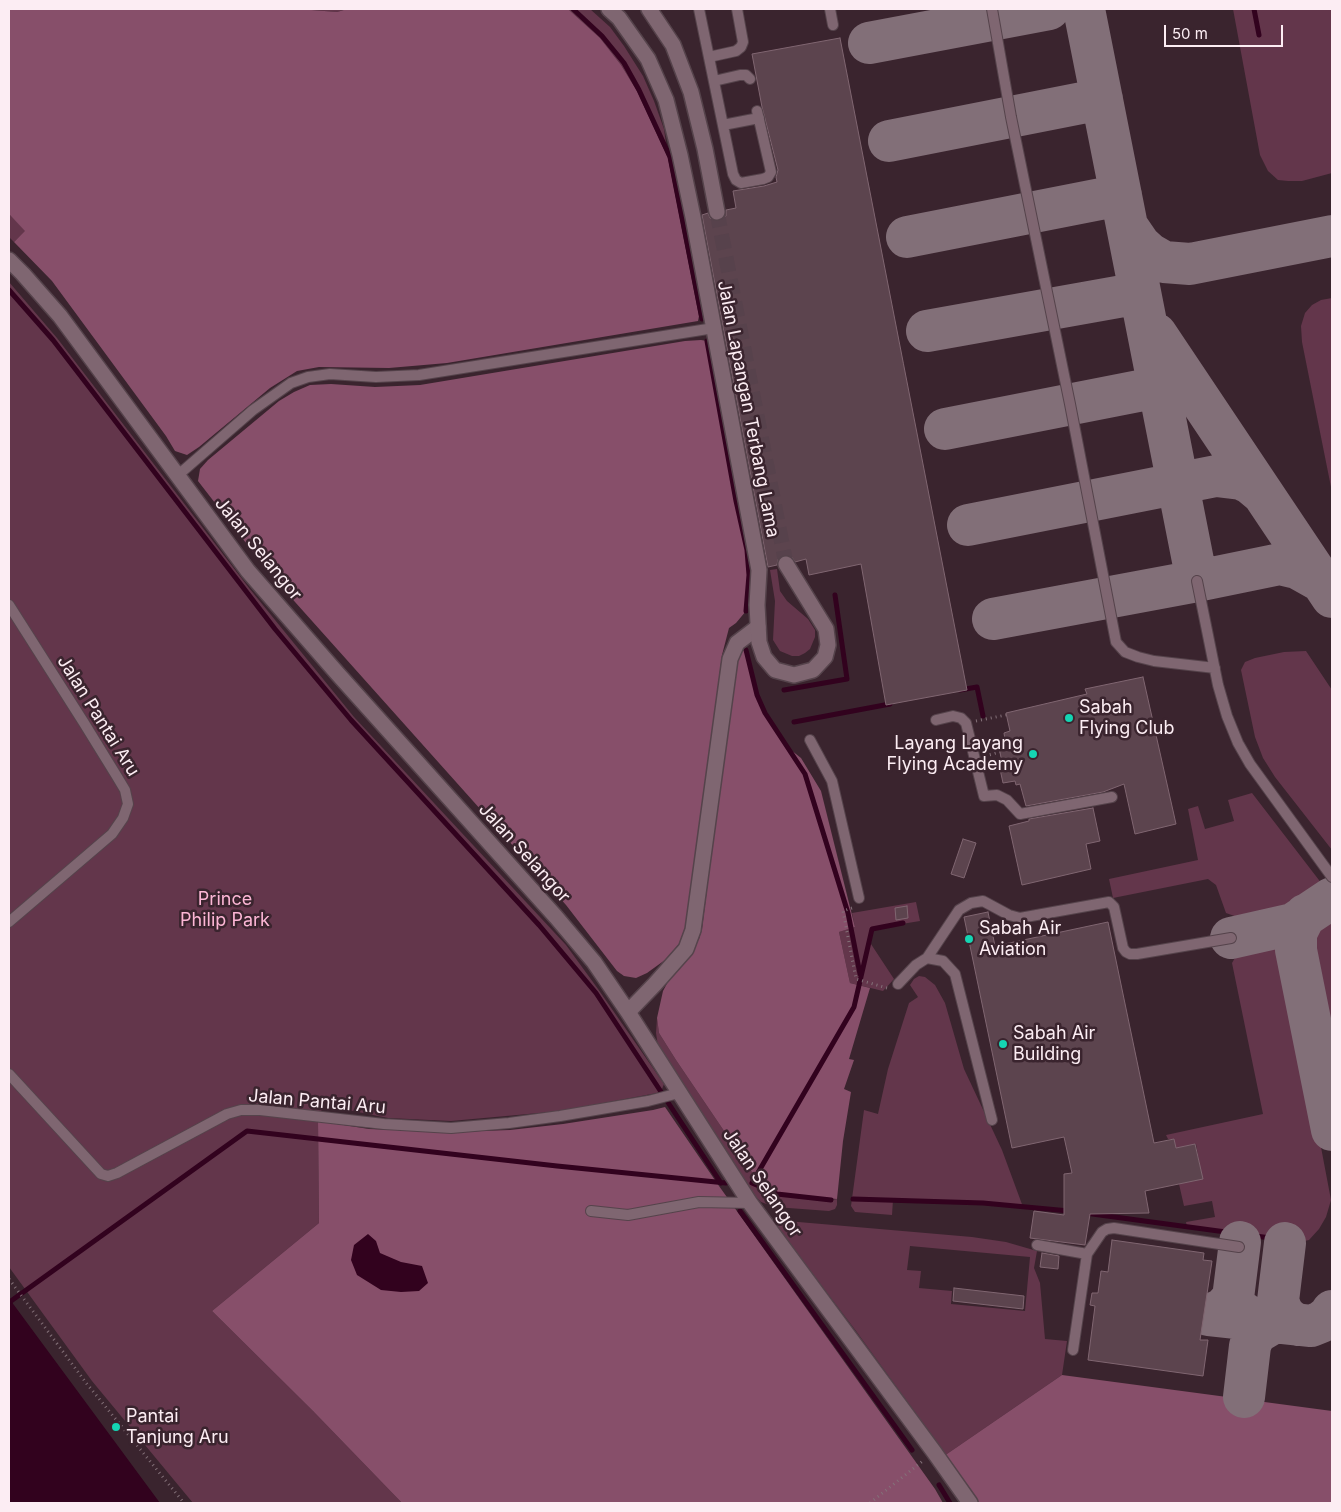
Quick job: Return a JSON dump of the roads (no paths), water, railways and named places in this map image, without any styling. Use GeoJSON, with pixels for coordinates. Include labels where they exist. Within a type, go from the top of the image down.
{"type":"FeatureCollection","features":[{"type":"Feature","properties":{"kind":"street","name":"Jalan Lapangan Terbang Lama"},"geometry":{"type":"LineString","coordinates":[[609,9],[619,18],[648,59],[666,100],[682,164],[759,570],[757,605],[759,642],[764,657],[775,670],[794,675],[813,670],[825,657],[828,644],[826,629],[786,564]]}},
{"type":"Feature","properties":{"kind":"street"},"geometry":{"type":"LineString","coordinates":[[649,9],[673,45],[691,92],[717,212]]}},
{"type":"Feature","properties":{"kind":"street","name":"Jalan Selangor"},"geometry":{"type":"LineString","coordinates":[[9,260],[60,316],[248,571],[594,962],[750,1202],[970,1503]]}},
{"type":"Feature","properties":{"kind":"street"},"geometry":{"type":"LineString","coordinates":[[628,1012],[686,948],[692,930],[730,659],[737,643],[758,627]]}},
{"type":"Feature","properties":{"kind":"lane"},"geometry":{"type":"LineString","coordinates":[[699,9],[733,174],[736,180],[741,183],[768,177],[771,172],[758,114],[723,125]]}},
{"type":"Feature","properties":{"kind":"lane"},"geometry":{"type":"LineString","coordinates":[[709,57],[736,51],[741,47],[743,42],[737,9]]}},
{"type":"Feature","properties":{"kind":"lane"},"geometry":{"type":"LineString","coordinates":[[830,9],[833,25]]}},
{"type":"Feature","properties":{"kind":"lane"},"geometry":{"type":"LineString","coordinates":[[992,9],[1116,642],[1125,652],[1138,657],[1154,661],[1215,668]]}},
{"type":"Feature","properties":{"kind":"lane"},"geometry":{"type":"LineString","coordinates":[[714,81],[740,75],[746,75],[750,79]]}},
{"type":"Feature","properties":{"kind":"lane"},"geometry":{"type":"LineString","coordinates":[[177,476],[253,410],[291,384],[308,377],[330,374],[376,377],[419,375],[714,328]]}},
{"type":"Feature","properties":{"kind":"lane"},"geometry":{"type":"LineString","coordinates":[[1197,580],[1227,716],[1238,743],[1250,764],[1332,877]]}},
{"type":"Feature","properties":{"kind":"lane","name":"Jalan Pantai Aru"},"geometry":{"type":"LineString","coordinates":[[9,604],[111,767],[124,790],[128,804],[123,818],[112,834],[9,922]]}},
{"type":"Feature","properties":{"kind":"lane"},"geometry":{"type":"LineString","coordinates":[[936,720],[953,716],[961,718],[966,723],[984,796],[997,795],[1007,800],[1020,814],[1112,797]]}},
{"type":"Feature","properties":{"kind":"lane"},"geometry":{"type":"LineString","coordinates":[[810,740],[832,780],[859,898]]}},
{"type":"Feature","properties":{"kind":"lane"},"geometry":{"type":"LineString","coordinates":[[896,987],[916,966],[927,958],[960,910],[972,903],[983,901],[1009,915],[1020,918],[1110,902],[1114,907],[1123,948],[1130,954],[1230,938]]}},
{"type":"Feature","properties":{"kind":"lane"},"geometry":{"type":"LineString","coordinates":[[927,958],[943,961],[955,974],[992,1120]]}},
{"type":"Feature","properties":{"kind":"lane","name":"Jalan Pantai Aru"},"geometry":{"type":"LineString","coordinates":[[9,1074],[102,1174],[108,1176],[117,1174],[227,1114],[241,1110],[260,1110],[384,1124],[451,1128],[560,1116],[648,1101],[679,1093]]}},
{"type":"Feature","properties":{"kind":"lane"},"geometry":{"type":"LineString","coordinates":[[591,1211],[628,1215],[699,1202],[750,1202]]}},
{"type":"Feature","properties":{"kind":"lane"},"geometry":{"type":"LineString","coordinates":[[1073,1350],[1087,1254],[1102,1232],[1114,1228],[1239,1247]]}},
{"type":"Feature","properties":{"kind":"lane"},"geometry":{"type":"LineString","coordinates":[[1037,1245],[1087,1254]]}},
{"type":"Feature","properties":{"kind":"waterway"},"geometry":{"type":"LineString","coordinates":[[573,9],[602,36],[624,63],[639,90],[670,157],[702,319]]}},
{"type":"Feature","properties":{"kind":"waterway"},"geometry":{"type":"LineString","coordinates":[[1254,9],[1259,35]]}},
{"type":"Feature","properties":{"kind":"waterway"},"geometry":{"type":"LineString","coordinates":[[9,290],[53,340],[275,629],[351,720],[539,925],[596,993],[721,1183]]}},
{"type":"Feature","properties":{"kind":"waterway"},"geometry":{"type":"LineString","coordinates":[[707,341],[736,501],[747,550],[749,575],[746,611]]}},
{"type":"Feature","properties":{"kind":"waterway"},"geometry":{"type":"LineString","coordinates":[[784,690],[847,679],[835,595]]}},
{"type":"Feature","properties":{"kind":"waterway"},"geometry":{"type":"LineString","coordinates":[[746,650],[757,695],[765,713],[805,774],[848,913],[860,974]]}},
{"type":"Feature","properties":{"kind":"waterway"},"geometry":{"type":"LineString","coordinates":[[960,690],[977,687],[983,716]]}},
{"type":"Feature","properties":{"kind":"waterway"},"geometry":{"type":"LineString","coordinates":[[794,722],[890,704]]}},
{"type":"Feature","properties":{"kind":"waterway"},"geometry":{"type":"LineString","coordinates":[[831,1200],[777,1194],[752,1183],[854,1007],[872,929],[903,923]]}},
{"type":"Feature","properties":{"kind":"waterway"},"geometry":{"type":"LineString","coordinates":[[11,1301],[247,1131],[726,1183]]}},
{"type":"Feature","properties":{"kind":"waterway"},"geometry":{"type":"LineString","coordinates":[[853,1199],[983,1203],[1069,1211]]}},
{"type":"Feature","properties":{"kind":"waterway"},"geometry":{"type":"LineString","coordinates":[[740,1211],[912,1450]]}},
{"type":"Feature","properties":{"kind":"waterway"},"geometry":{"type":"LineString","coordinates":[[1085,1213],[1300,1242]]}},
{"type":"Feature","properties":{"kind":"waterway"},"geometry":{"type":"LineString","coordinates":[[939,1485],[950,1503]]}},
{"type":"Feature","properties":{"kind":"tunnel"},"geometry":{"type":"LineString","coordinates":[[717,212],[786,564]]}},
{"type":"Feature","properties":{"kind":"place","name":"Sabah Flying Club"},"geometry":{"type":"Point","coordinates":[1069,718]}},
{"type":"Feature","properties":{"kind":"place","name":"Layang Layang Flying Academy"},"geometry":{"type":"Point","coordinates":[1033,754]}},
{"type":"Feature","properties":{"kind":"place","name":"Sabah Air Aviation"},"geometry":{"type":"Point","coordinates":[969,939]}},
{"type":"Feature","properties":{"kind":"place","name":"Sabah Air Building"},"geometry":{"type":"Point","coordinates":[1003,1044]}},
{"type":"Feature","properties":{"kind":"place","name":"Pantai Tanjung Aru"},"geometry":{"type":"Point","coordinates":[116,1427]}},
{"type":"Feature","properties":{"kind":"park label","name":"Prince Philip Park"},"geometry":{"type":"Point","coordinates":[225,910]}}]}
